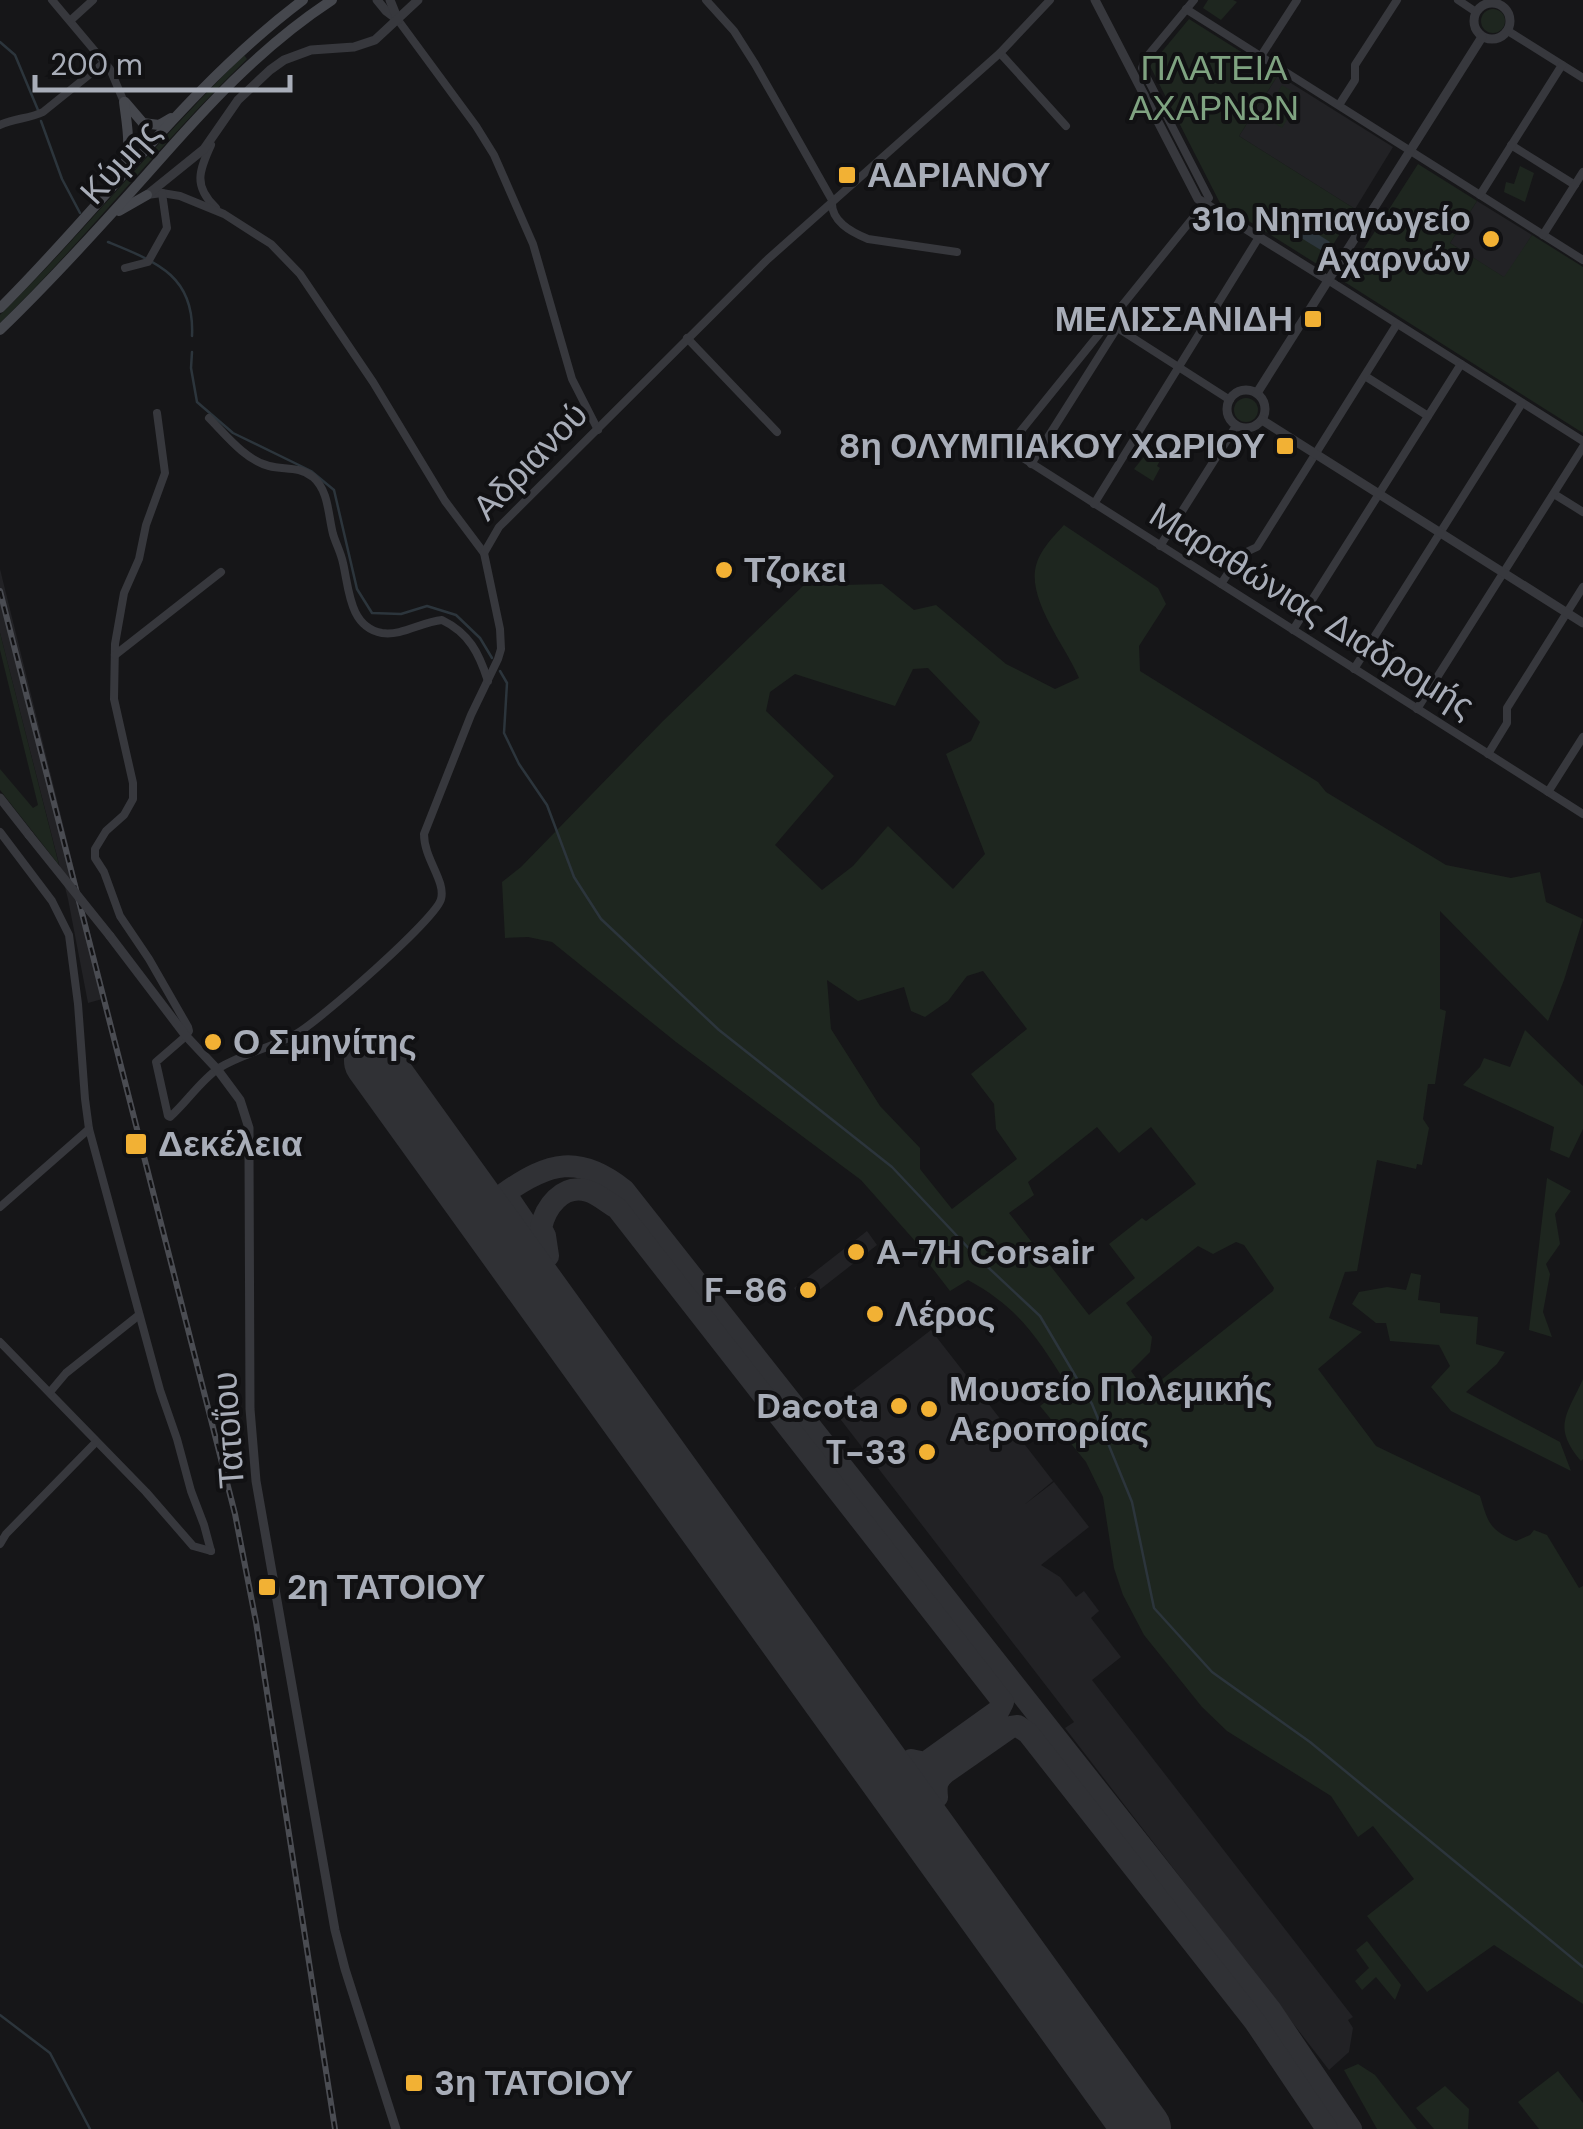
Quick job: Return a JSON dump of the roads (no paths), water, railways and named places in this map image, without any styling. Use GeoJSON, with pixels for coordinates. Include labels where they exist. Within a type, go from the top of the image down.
{"type":"FeatureCollection","features":[{"type":"Feature","properties":{"kind":"main road","name":"Κύμης"},"geometry":{"type":"LineString","coordinates":[[0,308],[184,108],[242,50],[303,0]]}},
{"type":"Feature","properties":{"kind":"main road","name":"Κύμης"},"geometry":{"type":"LineString","coordinates":[[0,330],[250,64],[332,0]]}},
{"type":"Feature","properties":{"kind":"main road"},"geometry":{"type":"LineString","coordinates":[[124,102],[148,124],[165,123],[184,108]]}},
{"type":"Feature","properties":{"kind":"main road"},"geometry":{"type":"LineString","coordinates":[[114,186],[128,154],[124,102]]}},
{"type":"Feature","properties":{"kind":"main road"},"geometry":{"type":"LineString","coordinates":[[109,216],[147,195]]}},
{"type":"Feature","properties":{"kind":"street"},"geometry":{"type":"LineString","coordinates":[[52,0],[105,62],[124,102]]}},
{"type":"Feature","properties":{"kind":"street"},"geometry":{"type":"LineString","coordinates":[[71,20],[93,0]]}},
{"type":"Feature","properties":{"kind":"street"},"geometry":{"type":"LineString","coordinates":[[377,0],[398,20]]}},
{"type":"Feature","properties":{"kind":"street"},"geometry":{"type":"LineString","coordinates":[[390,0],[398,20],[494,155],[533,244],[572,379],[598,430]]}},
{"type":"Feature","properties":{"kind":"street"},"geometry":{"type":"LineString","coordinates":[[224,214],[206,197],[200,180],[206,154],[238,100],[284,60],[311,50],[366,44],[418,0]]}},
{"type":"Feature","properties":{"kind":"street"},"geometry":{"type":"LineString","coordinates":[[706,0],[734,31],[755,64],[832,200],[837,220],[859,236],[957,252]]}},
{"type":"Feature","properties":{"kind":"street","name":"Αδριανού"},"geometry":{"type":"LineString","coordinates":[[217,1070],[291,1038],[312,1024],[421,927],[440,905],[442,888],[425,851],[425,828],[498,660],[501,639],[484,553],[500,527],[832,200],[1000,53],[1050,0]]}},
{"type":"Feature","properties":{"kind":"street"},"geometry":{"type":"LineString","coordinates":[[1095,0],[1198,199],[1583,444],[1417,709]]}},
{"type":"Feature","properties":{"kind":"street"},"geometry":{"type":"LineString","coordinates":[[1031,464],[1113,325],[1209,195],[1142,68],[1145,59],[1194,0]]}},
{"type":"Feature","properties":{"kind":"street"},"geometry":{"type":"LineString","coordinates":[[1261,56],[1297,0]]}},
{"type":"Feature","properties":{"kind":"street"},"geometry":{"type":"LineString","coordinates":[[1339,105],[1355,80],[1355,66],[1397,0]]}},
{"type":"Feature","properties":{"kind":"street"},"geometry":{"type":"LineString","coordinates":[[1458,0],[1476,12]]}},
{"type":"Feature","properties":{"kind":"street"},"geometry":{"type":"LineString","coordinates":[[1491,3],[1504,3],[1510,17],[1508,31],[1496,39],[1482,37],[1475,28],[1476,12],[1491,3]]}},
{"type":"Feature","properties":{"kind":"street"},"geometry":{"type":"LineString","coordinates":[[1186,9],[1583,260]]}},
{"type":"Feature","properties":{"kind":"street"},"geometry":{"type":"LineString","coordinates":[[1508,31],[1583,78]]}},
{"type":"Feature","properties":{"kind":"street"},"geometry":{"type":"LineString","coordinates":[[1257,393],[1482,37]]}},
{"type":"Feature","properties":{"kind":"street"},"geometry":{"type":"LineString","coordinates":[[1000,53],[1066,126]]}},
{"type":"Feature","properties":{"kind":"street"},"geometry":{"type":"LineString","coordinates":[[0,125],[43,112],[105,62]]}},
{"type":"Feature","properties":{"kind":"street"},"geometry":{"type":"LineString","coordinates":[[1480,195],[1562,65]]}},
{"type":"Feature","properties":{"kind":"street"},"geometry":{"type":"LineString","coordinates":[[147,195],[190,162],[218,130]]}},
{"type":"Feature","properties":{"kind":"street"},"geometry":{"type":"LineString","coordinates":[[1511,145],[1575,184]]}},
{"type":"Feature","properties":{"kind":"street"},"geometry":{"type":"LineString","coordinates":[[1543,234],[1583,172]]}},
{"type":"Feature","properties":{"kind":"street"},"geometry":{"type":"LineString","coordinates":[[125,268],[148,262],[167,228],[162,193]]}},
{"type":"Feature","properties":{"kind":"street"},"geometry":{"type":"LineString","coordinates":[[147,195],[180,196],[224,214],[271,244],[300,274],[373,382],[444,501],[484,553]]}},
{"type":"Feature","properties":{"kind":"street"},"geometry":{"type":"LineString","coordinates":[[1094,504],[1259,237]]}},
{"type":"Feature","properties":{"kind":"street"},"geometry":{"type":"LineString","coordinates":[[1220,584],[1240,555],[1257,547],[1398,324]]}},
{"type":"Feature","properties":{"kind":"street"},"geometry":{"type":"LineString","coordinates":[[1113,325],[1230,400]]}},
{"type":"Feature","properties":{"kind":"street","name":"Μαραθώνιας Διαδρομής"},"geometry":{"type":"LineString","coordinates":[[1113,325],[1012,442],[1012,450],[1583,814]]}},
{"type":"Feature","properties":{"kind":"street"},"geometry":{"type":"LineString","coordinates":[[688,338],[777,432]]}},
{"type":"Feature","properties":{"kind":"street"},"geometry":{"type":"LineString","coordinates":[[1293,630],[1461,364]]}},
{"type":"Feature","properties":{"kind":"street"},"geometry":{"type":"LineString","coordinates":[[1365,376],[1428,416]]}},
{"type":"Feature","properties":{"kind":"street"},"geometry":{"type":"LineString","coordinates":[[1245,390],[1257,393],[1266,408],[1262,420],[1247,429],[1236,426],[1228,414],[1230,400],[1245,390]]}},
{"type":"Feature","properties":{"kind":"street"},"geometry":{"type":"LineString","coordinates":[[1354,669],[1522,403]]}},
{"type":"Feature","properties":{"kind":"street"},"geometry":{"type":"LineString","coordinates":[[158,413],[165,473],[124,593],[115,655],[114,699],[133,799],[124,815],[97,842],[96,858],[120,916],[188,1026],[186,1036],[156,1062],[168,1116],[217,1070]]}},
{"type":"Feature","properties":{"kind":"street"},"geometry":{"type":"LineString","coordinates":[[209,418],[257,461],[298,469],[320,485],[344,565],[352,609],[364,623],[376,632],[392,633],[442,620],[470,640],[488,681]]}},
{"type":"Feature","properties":{"kind":"street"},"geometry":{"type":"LineString","coordinates":[[1262,420],[1583,623]]}},
{"type":"Feature","properties":{"kind":"street"},"geometry":{"type":"LineString","coordinates":[[1160,546],[1236,426]]}},
{"type":"Feature","properties":{"kind":"street"},"geometry":{"type":"LineString","coordinates":[[1554,494],[1583,512]]}},
{"type":"Feature","properties":{"kind":"street"},"geometry":{"type":"LineString","coordinates":[[115,655],[221,572]]}},
{"type":"Feature","properties":{"kind":"street"},"geometry":{"type":"LineString","coordinates":[[1488,754],[1507,724],[1507,708],[1583,588]]}},
{"type":"Feature","properties":{"kind":"street"},"geometry":{"type":"LineString","coordinates":[[1548,792],[1583,737]]}},
{"type":"Feature","properties":{"kind":"street","name":"Τατοΐου"},"geometry":{"type":"LineString","coordinates":[[0,798],[240,1100],[249,1128],[250,1409],[259,1500],[335,1930],[396,2129]]}},
{"type":"Feature","properties":{"kind":"street"},"geometry":{"type":"LineString","coordinates":[[0,832],[52,901],[69,935],[90,1129],[160,1390],[212,1551],[194,1546],[0,1342]]}},
{"type":"Feature","properties":{"kind":"street"},"geometry":{"type":"LineString","coordinates":[[0,1207],[90,1129]]}},
{"type":"Feature","properties":{"kind":"street"},"geometry":{"type":"LineString","coordinates":[[50,1392],[66,1373],[139,1315]]}},
{"type":"Feature","properties":{"kind":"street"},"geometry":{"type":"LineString","coordinates":[[0,1544],[96,1442]]}},
{"type":"Feature","properties":{"kind":"waterway"},"geometry":{"type":"LineString","coordinates":[[0,42],[15,55],[38,110]]}},
{"type":"Feature","properties":{"kind":"waterway"},"geometry":{"type":"LineString","coordinates":[[41,121],[62,179],[80,213]]}},
{"type":"Feature","properties":{"kind":"waterway"},"geometry":{"type":"LineString","coordinates":[[108,242],[157,265],[180,285],[187,299],[192,336]]}},
{"type":"Feature","properties":{"kind":"waterway"},"geometry":{"type":"LineString","coordinates":[[192,352],[197,402],[233,433],[311,471],[334,490],[357,589],[372,613],[401,614],[427,606],[456,615],[480,638],[492,658]]}},
{"type":"Feature","properties":{"kind":"waterway"},"geometry":{"type":"LineString","coordinates":[[500,671],[507,683],[504,733],[519,764],[547,805],[574,877],[601,919],[719,1030],[892,1167],[975,1255],[1040,1316],[1092,1404],[1132,1502],[1154,1608],[1212,1672],[1310,1742],[1583,1967]]}},
{"type":"Feature","properties":{"kind":"waterway"},"geometry":{"type":"LineString","coordinates":[[0,2015],[50,2053],[90,2129]]}},
{"type":"Feature","properties":{"kind":"railway"},"geometry":{"type":"LineString","coordinates":[[0,591],[235,1514],[256,1622],[335,2129]]}},
{"type":"Feature","properties":{"kind":"place","name":"ΑΔΡΙΑΝΟΥ"},"geometry":{"type":"Point","coordinates":[847,175]}},
{"type":"Feature","properties":{"kind":"place","name":"31ο Νηπιαγωγείο Αχαρνών"},"geometry":{"type":"Point","coordinates":[1491,239]}},
{"type":"Feature","properties":{"kind":"place","name":"ΜΕΛΙΣΣΑΝΙΔΗ"},"geometry":{"type":"Point","coordinates":[1313,319]}},
{"type":"Feature","properties":{"kind":"place","name":"8η ΟΛΥΜΠΙΑΚΟΥ ΧΩΡΙΟΥ"},"geometry":{"type":"Point","coordinates":[1285,446]}},
{"type":"Feature","properties":{"kind":"place","name":"Τζοκει"},"geometry":{"type":"Point","coordinates":[724,570]}},
{"type":"Feature","properties":{"kind":"place","name":"Ο Σμηνίτης"},"geometry":{"type":"Point","coordinates":[213,1042]}},
{"type":"Feature","properties":{"kind":"place","name":"Δεκέλεια"},"geometry":{"type":"Point","coordinates":[136,1144]}},
{"type":"Feature","properties":{"kind":"place","name":"A-7H Corsair"},"geometry":{"type":"Point","coordinates":[856,1252]}},
{"type":"Feature","properties":{"kind":"place","name":"F-86"},"geometry":{"type":"Point","coordinates":[808,1290]}},
{"type":"Feature","properties":{"kind":"place","name":"Λέρος"},"geometry":{"type":"Point","coordinates":[875,1314]}},
{"type":"Feature","properties":{"kind":"place","name":"Dacota"},"geometry":{"type":"Point","coordinates":[899,1406]}},
{"type":"Feature","properties":{"kind":"place","name":"Μουσείο Πολεμικής Αεροπορίας"},"geometry":{"type":"Point","coordinates":[929,1409]}},
{"type":"Feature","properties":{"kind":"place","name":"T-33"},"geometry":{"type":"Point","coordinates":[927,1452]}},
{"type":"Feature","properties":{"kind":"place","name":"2η ΤΑΤΟΙΟΥ"},"geometry":{"type":"Point","coordinates":[267,1587]}},
{"type":"Feature","properties":{"kind":"place","name":"3η ΤΑΤΟΙΟΥ"},"geometry":{"type":"Point","coordinates":[414,2083]}},
{"type":"Feature","properties":{"kind":"park label","name":"ΠΛΑΤΕΙΑ ΑΧΑΡΝΩΝ"},"geometry":{"type":"Point","coordinates":[1214,88]}}]}
